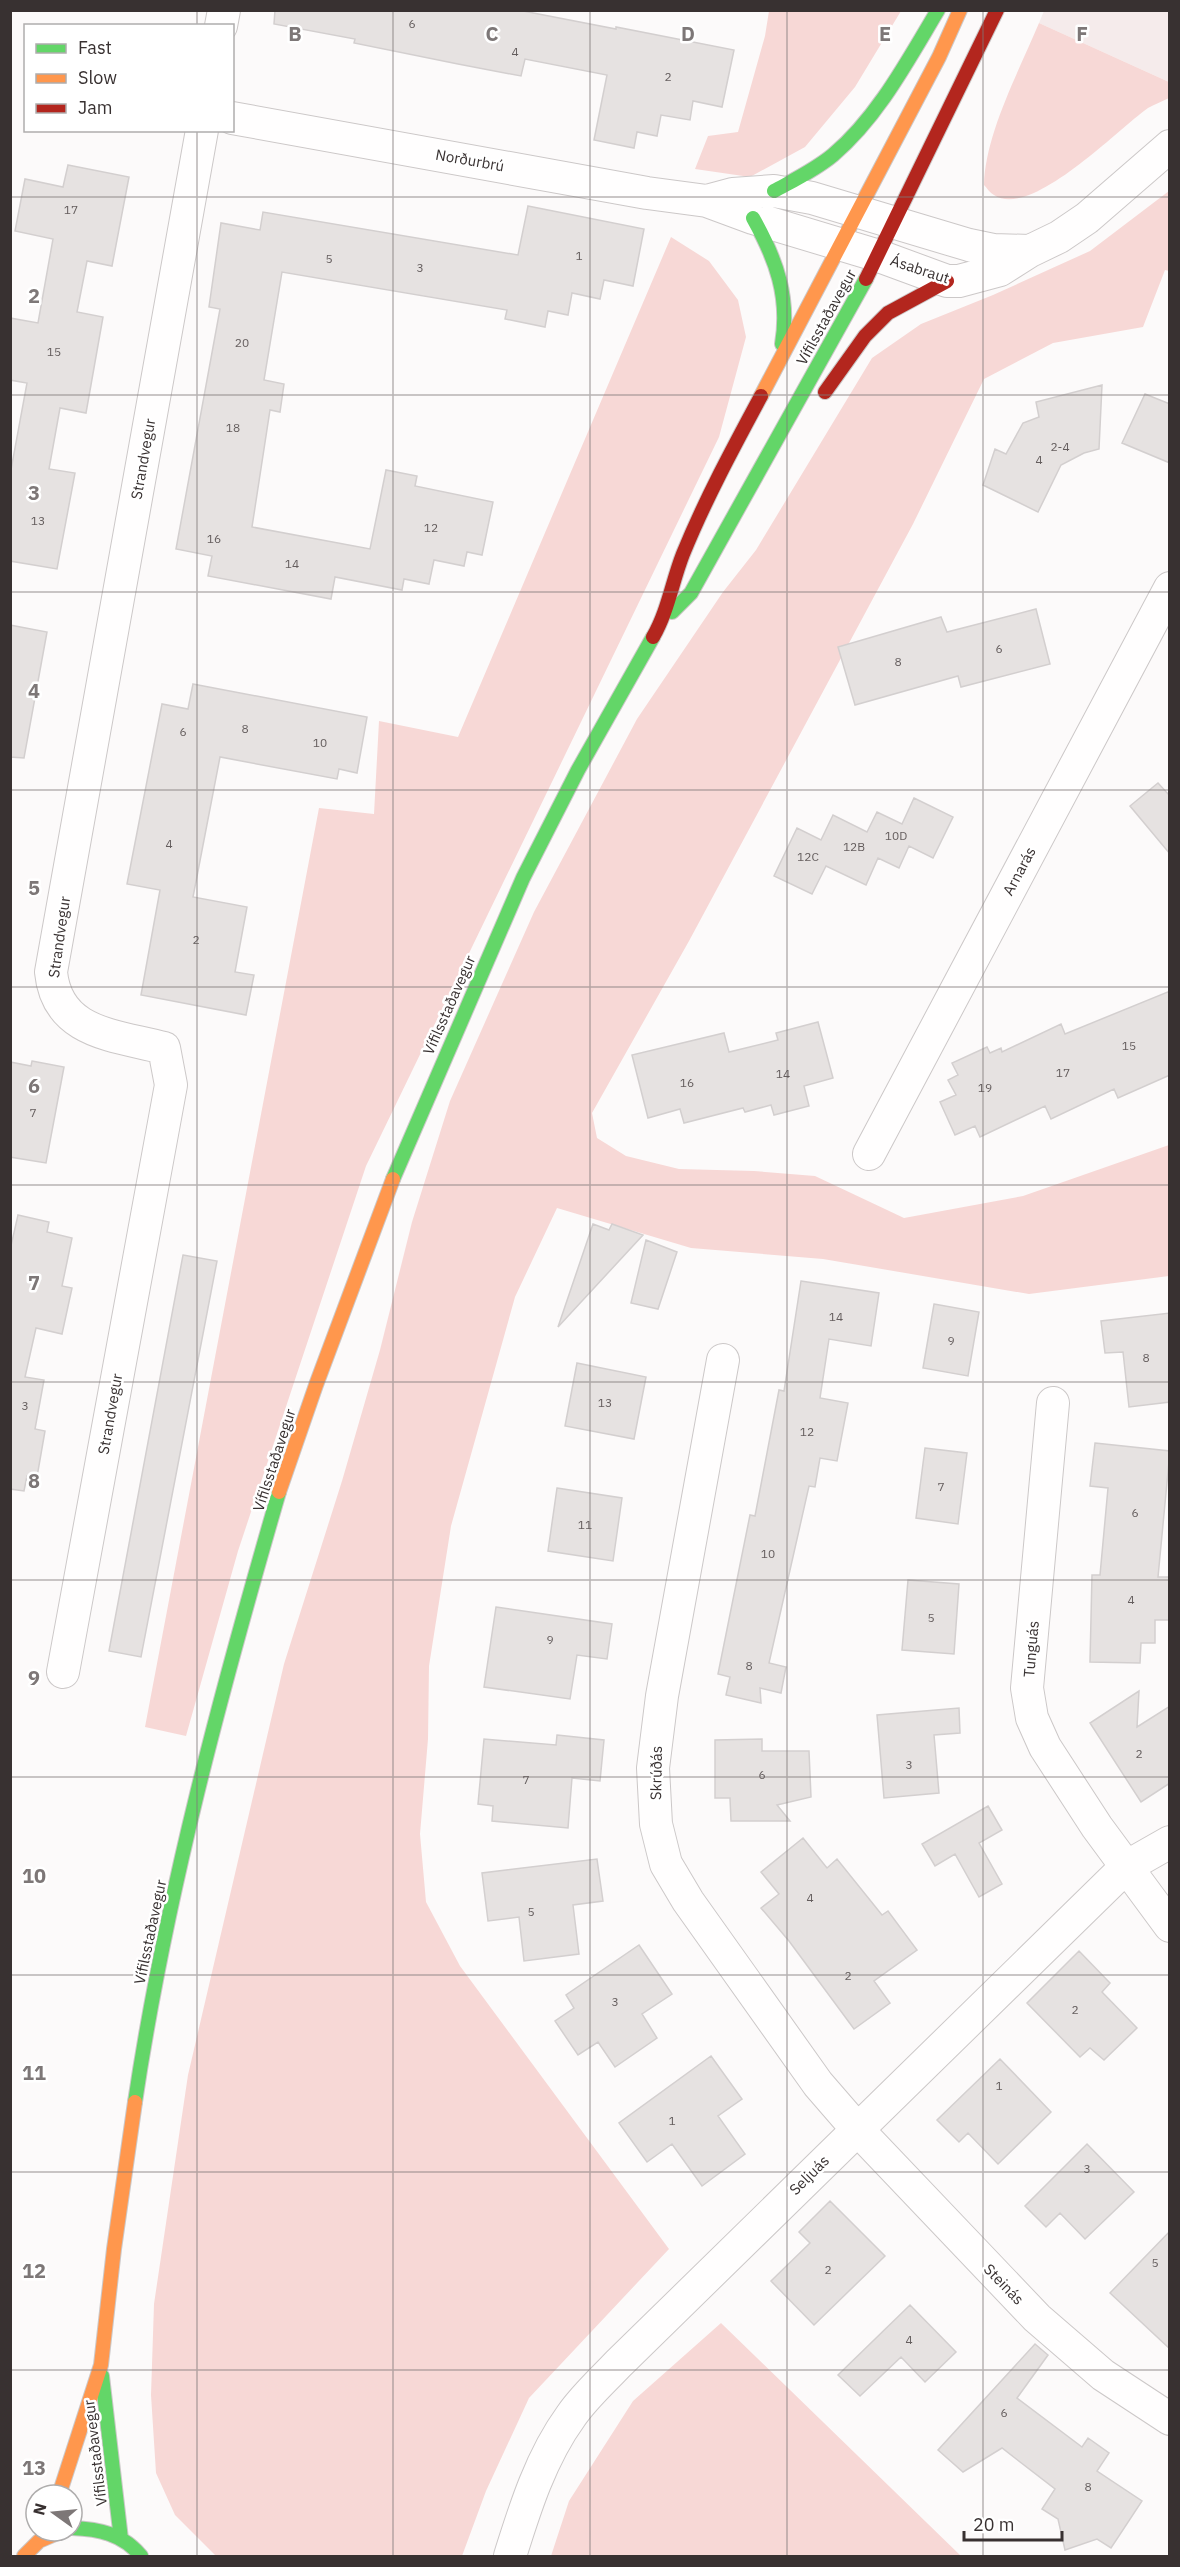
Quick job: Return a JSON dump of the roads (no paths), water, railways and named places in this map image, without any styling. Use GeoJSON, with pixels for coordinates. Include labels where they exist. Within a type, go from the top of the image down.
{"type":"FeatureCollection","features":[{"type":"Feature","properties":{"kind":"street"},"geometry":{"type":"LineString","coordinates":[[774,191],[816,168],[870,116],[901,72],[938,10]]}},
{"type":"Feature","properties":{"kind":"street","name":"Vífilsstaðavegur"},"geometry":{"type":"LineString","coordinates":[[63,2483],[101,2365],[114,2249],[136,2098],[158,1969],[191,1822],[243,1617],[280,1490],[363,1257],[401,1158],[523,878],[578,770],[660,625],[683,555],[718,476],[842,244],[939,57],[960,10]]}},
{"type":"Feature","properties":{"kind":"street","name":"Vífilsstaðavegur"},"geometry":{"type":"LineString","coordinates":[[660,625],[691,592],[879,256],[997,10]]}},
{"type":"Feature","properties":{"kind":"street","name":"Norðurbrú"},"geometry":{"type":"LineString","coordinates":[[234,118],[647,193],[707,201],[753,218],[842,244]]}},
{"type":"Feature","properties":{"kind":"street","name":"Strandvegur"},"geometry":{"type":"LineString","coordinates":[[63,1672],[171,1085],[164,1048],[94,1030],[74,1020],[59,1003],[52,987],[51,972],[202,132]]}},
{"type":"Feature","properties":{"kind":"street","name":"Ásabraut"},"geometry":{"type":"LineString","coordinates":[[842,244],[947,282],[976,278],[1000,270],[1030,251],[1059,237],[1087,218],[1170,146]]}},
{"type":"Feature","properties":{"kind":"street","name":"Norðurbrú"},"geometry":{"type":"LineString","coordinates":[[707,201],[733,194],[774,191],[812,198],[858,212]]}},
{"type":"Feature","properties":{"kind":"street","name":"Ásabraut"},"geometry":{"type":"LineString","coordinates":[[858,212],[977,247],[1030,251]]}},
{"type":"Feature","properties":{"kind":"street"},"geometry":{"type":"LineString","coordinates":[[753,218],[768,244],[782,280],[786,302],[777,368]]}},
{"type":"Feature","properties":{"kind":"street"},"geometry":{"type":"LineString","coordinates":[[819,401],[865,336],[888,313],[947,282]]}},
{"type":"Feature","properties":{"kind":"street"},"geometry":{"type":"LineString","coordinates":[[770,451],[800,426]]}},
{"type":"Feature","properties":{"kind":"street","name":"Arnarás"},"geometry":{"type":"LineString","coordinates":[[868,1154],[1170,588]]}},
{"type":"Feature","properties":{"kind":"street","name":"Skrúðás"},"geometry":{"type":"LineString","coordinates":[[723,1360],[662,1696],[653,1768],[656,1824],[666,1864],[688,1901],[818,2084],[856,2128]]}},
{"type":"Feature","properties":{"kind":"street","name":"Tunguás"},"geometry":{"type":"LineString","coordinates":[[1053,1403],[1027,1688],[1032,1718],[1045,1747],[1126,1867],[1170,1926]]}},
{"type":"Feature","properties":{"kind":"street","name":"Seljuás"},"geometry":{"type":"LineString","coordinates":[[510,2556],[530,2494],[546,2459],[571,2416],[618,2364],[856,2128],[1126,1867],[1170,1842]]}},
{"type":"Feature","properties":{"kind":"street","name":"Steinás"},"geometry":{"type":"LineString","coordinates":[[856,2128],[1037,2318],[1103,2375],[1170,2419]]}},
{"type":"Feature","properties":{"kind":"street","name":"Vífilsstaðavegur"},"geometry":{"type":"LineString","coordinates":[[101,2365],[121,2539]]}},
{"type":"Feature","properties":{"kind":"street","name":"Vífilsstaðavegur"},"geometry":{"type":"LineString","coordinates":[[84,2528],[105,2531],[121,2539],[141,2556]]}},
{"type":"Feature","properties":{"kind":"street"},"geometry":{"type":"LineString","coordinates":[[24,2556],[35,2543]]}}]}
